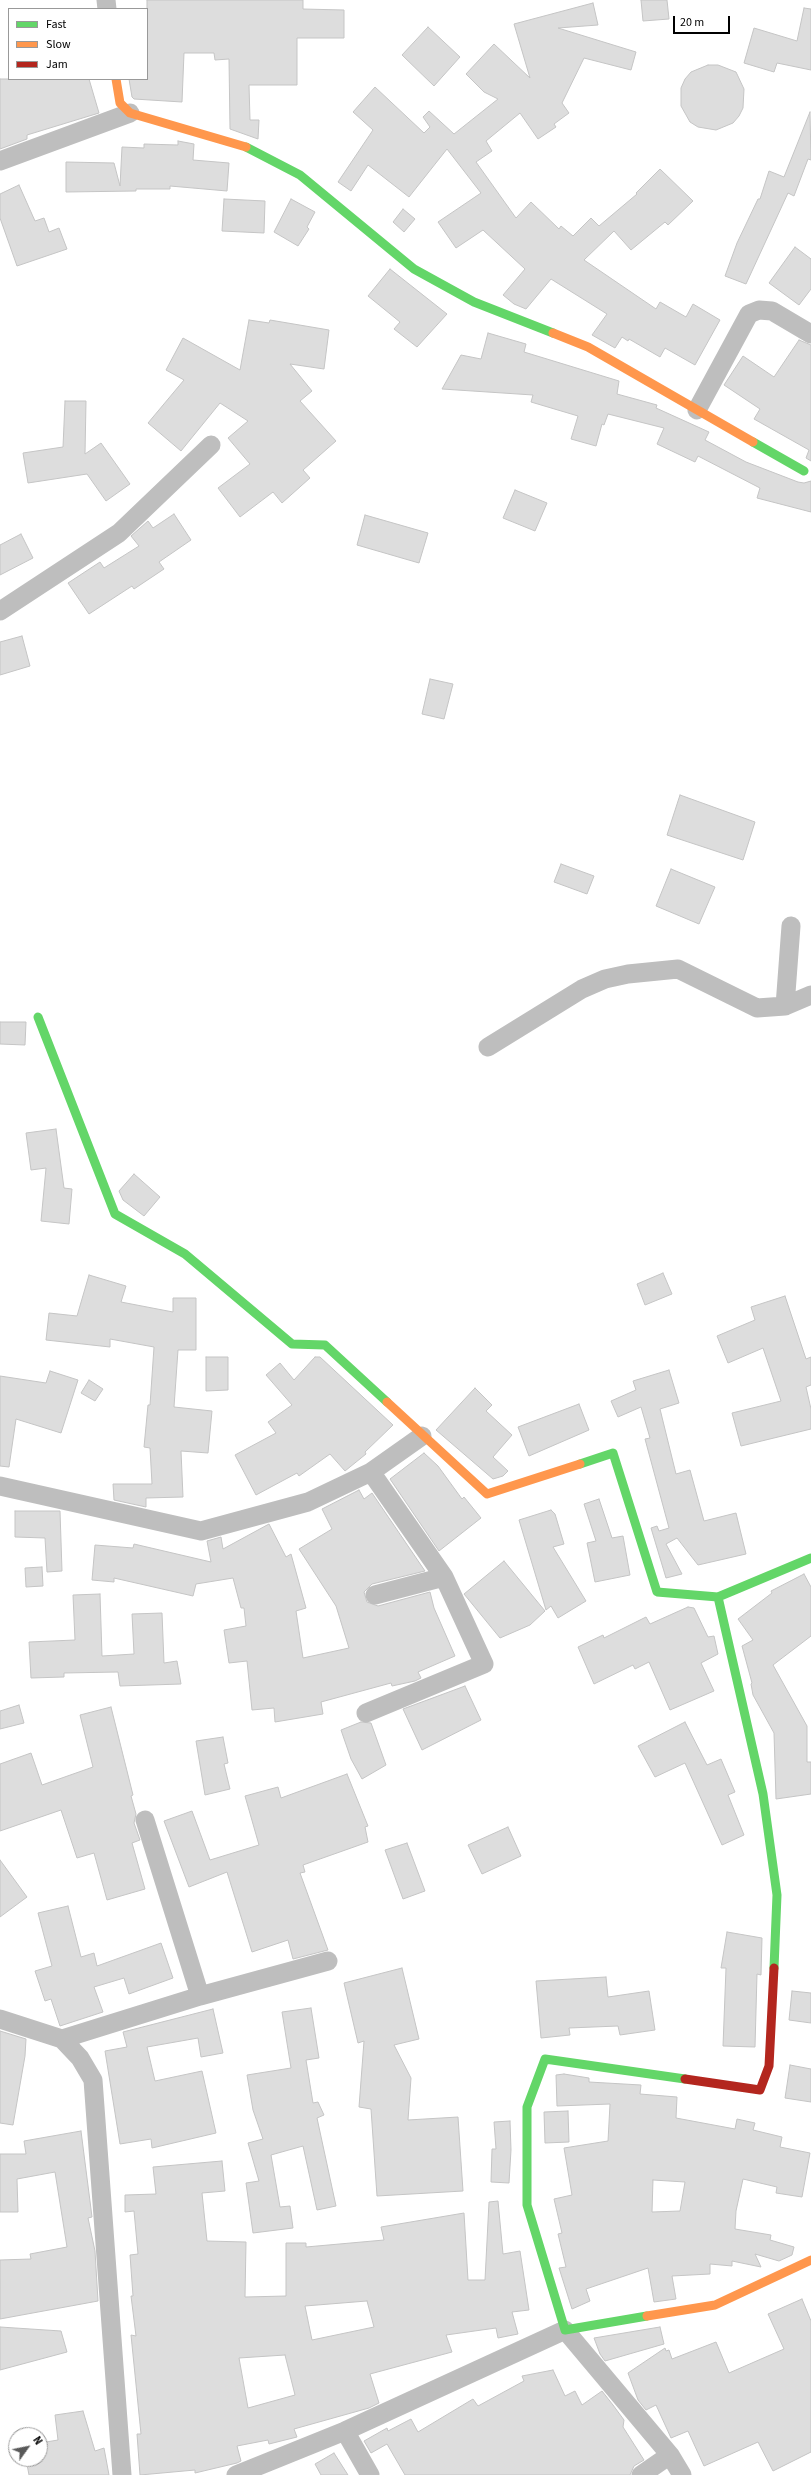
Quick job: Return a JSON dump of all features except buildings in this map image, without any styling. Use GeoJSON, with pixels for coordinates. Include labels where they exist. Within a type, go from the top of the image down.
{"type":"FeatureCollection","features":[{"type":"Feature","properties":{"kind":"street"},"geometry":{"type":"LineString","coordinates":[[116,80],[120,102],[130,113],[252,150],[300,175],[414,269],[474,302],[588,347],[697,410],[731,427],[804,471]]}},
{"type":"Feature","properties":{"kind":"street"},"geometry":{"type":"LineString","coordinates":[[0,161],[130,113]]}},
{"type":"Feature","properties":{"kind":"street"},"geometry":{"type":"LineString","coordinates":[[697,410],[750,314],[759,310],[772,311],[811,334]]}},
{"type":"Feature","properties":{"kind":"street"},"geometry":{"type":"LineString","coordinates":[[0,610],[119,533],[211,445]]}},
{"type":"Feature","properties":{"kind":"street"},"geometry":{"type":"LineString","coordinates":[[785,1006],[791,926]]}},
{"type":"Feature","properties":{"kind":"street"},"geometry":{"type":"LineString","coordinates":[[488,1047],[582,989],[605,979],[628,974],[678,969],[757,1008],[785,1006],[811,995]]}},
{"type":"Feature","properties":{"kind":"street"},"geometry":{"type":"LineString","coordinates":[[38,1017],[115,1214],[185,1254],[292,1344],[325,1345],[422,1436],[487,1494],[613,1453],[657,1592],[718,1597],[811,1558]]}},
{"type":"Feature","properties":{"kind":"street"},"geometry":{"type":"LineString","coordinates":[[0,1486],[201,1531],[308,1502],[371,1472],[422,1436]]}},
{"type":"Feature","properties":{"kind":"street"},"geometry":{"type":"LineString","coordinates":[[366,1714],[484,1664],[444,1577],[371,1472]]}},
{"type":"Feature","properties":{"kind":"street"},"geometry":{"type":"LineString","coordinates":[[375,1595],[444,1577]]}},
{"type":"Feature","properties":{"kind":"street"},"geometry":{"type":"LineString","coordinates":[[682,2475],[670,2455],[565,2330],[527,2205],[527,2107],[545,2059],[760,2090],[769,2066],[778,1895],[762,1794],[718,1597]]}},
{"type":"Feature","properties":{"kind":"street"},"geometry":{"type":"LineString","coordinates":[[145,1820],[200,1996]]}},
{"type":"Feature","properties":{"kind":"street"},"geometry":{"type":"LineString","coordinates":[[62,2039],[200,1996],[328,1962]]}},
{"type":"Feature","properties":{"kind":"street"},"geometry":{"type":"LineString","coordinates":[[0,2019],[62,2039],[80,2058],[93,2080],[122,2475]]}},
{"type":"Feature","properties":{"kind":"street"},"geometry":{"type":"LineString","coordinates":[[236,2475],[345,2431],[565,2330],[715,2305],[811,2260]]}},
{"type":"Feature","properties":{"kind":"street"},"geometry":{"type":"LineString","coordinates":[[345,2431],[370,2475]]}},
{"type":"Feature","properties":{"kind":"street"},"geometry":{"type":"LineString","coordinates":[[641,2475],[670,2455]]}},
{"type":"Feature","properties":{"kind":"traffic: fast"},"geometry":{"type":"LineString","coordinates":[[246,147],[300,175],[414,269],[474,302],[553,333]]}},
{"type":"Feature","properties":{"kind":"traffic: fast"},"geometry":{"type":"LineString","coordinates":[[753,442],[804,471]]}},
{"type":"Feature","properties":{"kind":"traffic: fast"},"geometry":{"type":"LineString","coordinates":[[38,1017],[115,1214],[185,1254],[292,1344],[325,1345],[387,1402]]}},
{"type":"Feature","properties":{"kind":"traffic: fast"},"geometry":{"type":"LineString","coordinates":[[580,1464],[613,1453],[657,1592],[718,1597],[811,1558]]}},
{"type":"Feature","properties":{"kind":"traffic: fast"},"geometry":{"type":"LineString","coordinates":[[718,1597],[763,1794],[777,1895],[774,1968]]}},
{"type":"Feature","properties":{"kind":"traffic: fast"},"geometry":{"type":"LineString","coordinates":[[647,2316],[565,2330],[527,2205],[527,2107],[545,2059],[685,2079]]}},
{"type":"Feature","properties":{"kind":"traffic: slow"},"geometry":{"type":"LineString","coordinates":[[116,80],[120,103],[130,113],[246,147]]}},
{"type":"Feature","properties":{"kind":"traffic: slow"},"geometry":{"type":"LineString","coordinates":[[553,333],[588,347],[753,442]]}},
{"type":"Feature","properties":{"kind":"traffic: slow"},"geometry":{"type":"LineString","coordinates":[[387,1402],[487,1494],[580,1464]]}},
{"type":"Feature","properties":{"kind":"traffic: slow"},"geometry":{"type":"LineString","coordinates":[[647,2316],[715,2305],[811,2260]]}},
{"type":"Feature","properties":{"kind":"traffic: jam"},"geometry":{"type":"LineString","coordinates":[[685,2079],[760,2090],[769,2066],[774,1968]]}}]}
